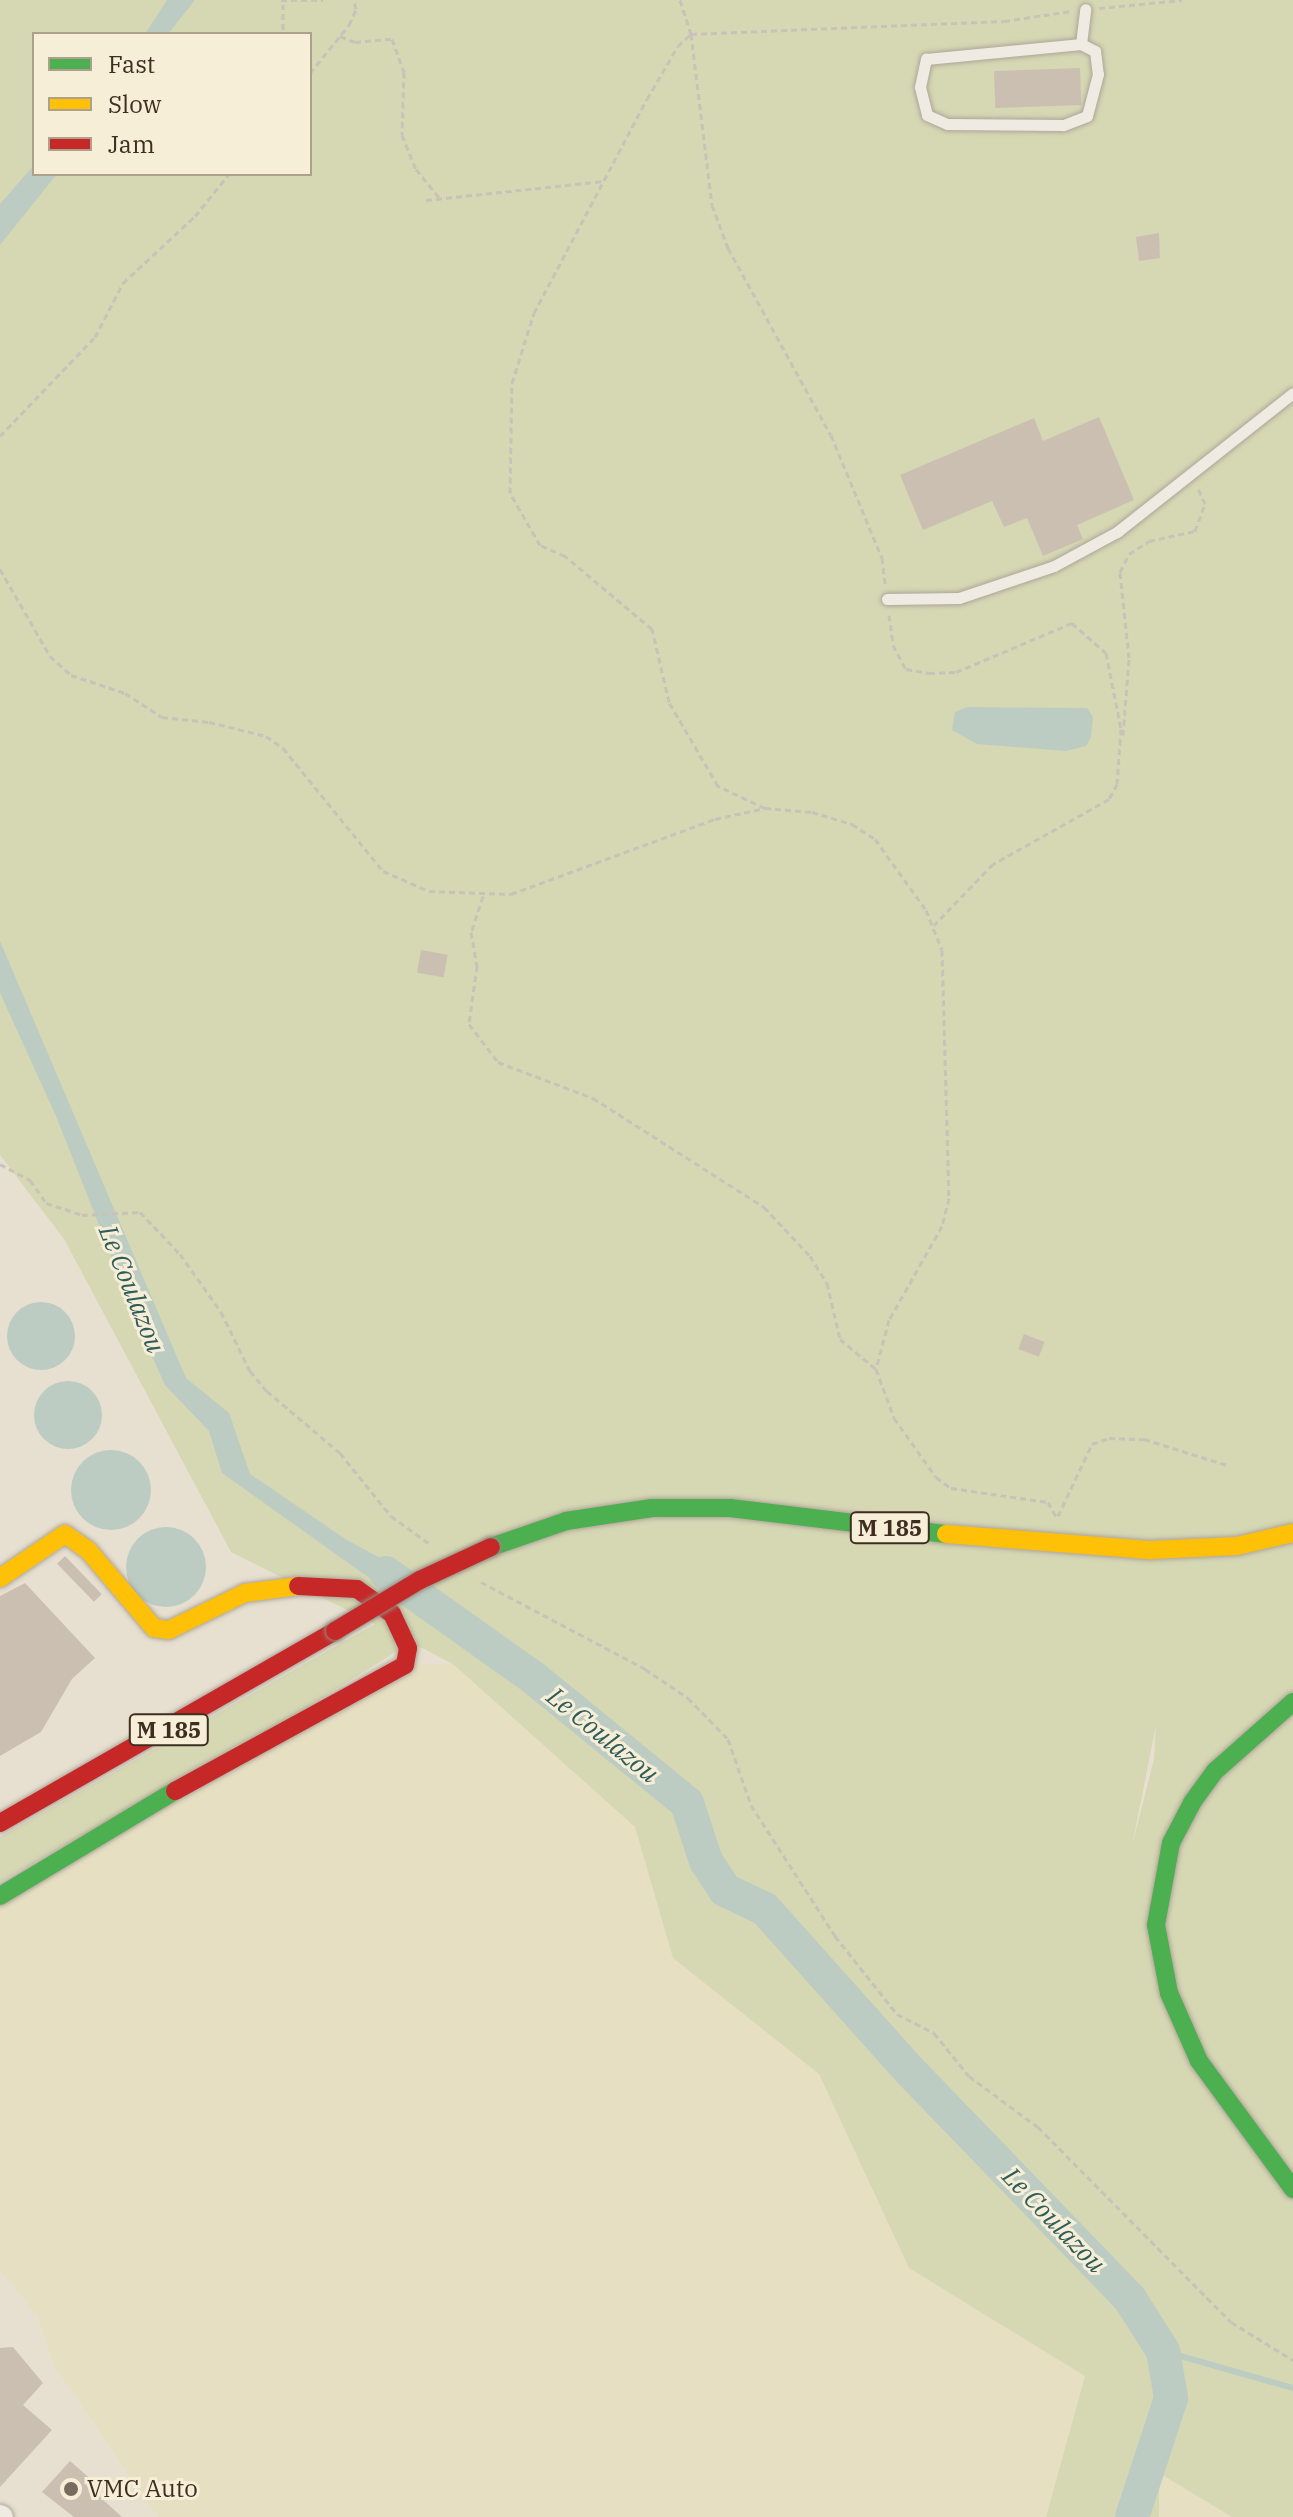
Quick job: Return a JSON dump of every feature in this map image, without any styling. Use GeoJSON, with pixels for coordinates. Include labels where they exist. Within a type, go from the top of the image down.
{"type":"FeatureCollection","features":[{"type":"Feature","properties":{"kind":"street","name":"M 185"},"geometry":{"type":"LineString","coordinates":[[0,1823],[161,1735],[420,1580],[491,1547],[566,1521],[652,1508],[730,1508],[1052,1544],[1151,1550],[1237,1546],[1293,1533]]}},
{"type":"Feature","properties":{"kind":"street"},"geometry":{"type":"LineString","coordinates":[[0,1578],[65,1534],[88,1550],[154,1628],[169,1630],[245,1593],[278,1586],[322,1586],[357,1589],[392,1614],[408,1648],[405,1665],[195,1779],[0,1896]]}},
{"type":"Feature","properties":{"kind":"street"},"geometry":{"type":"LineString","coordinates":[[1293,1702],[1235,1752],[1192,1803],[1171,1843],[1156,1925],[1169,1993],[1199,2061],[1293,2189]]}},
{"type":"Feature","properties":{"kind":"lane"},"geometry":{"type":"LineString","coordinates":[[1081,44],[1085,9]]}},
{"type":"Feature","properties":{"kind":"lane"},"geometry":{"type":"LineString","coordinates":[[1081,44],[1095,51],[1098,74],[1087,116],[1063,125],[947,124],[927,115],[920,87],[926,59],[1081,44]]}},
{"type":"Feature","properties":{"kind":"lane"},"geometry":{"type":"LineString","coordinates":[[887,599],[959,598],[1054,566],[1117,532],[1293,393]]}},
{"type":"Feature","properties":{"kind":"path"},"geometry":{"type":"LineString","coordinates":[[283,32],[282,2],[323,0]]}},
{"type":"Feature","properties":{"kind":"path"},"geometry":{"type":"LineString","coordinates":[[312,71],[340,36],[356,9],[354,0]]}},
{"type":"Feature","properties":{"kind":"path"},"geometry":{"type":"LineString","coordinates":[[680,0],[691,34],[712,205],[728,248],[831,435],[882,558],[893,645],[906,669],[929,673],[956,672],[1072,623],[1106,653],[1122,743]]}},
{"type":"Feature","properties":{"kind":"path"},"geometry":{"type":"LineString","coordinates":[[765,808],[718,786],[669,702],[652,629],[565,556],[554,556],[540,545],[510,493],[512,383],[534,313],[678,46],[691,34],[1004,21],[1085,9],[1182,0]]}},
{"type":"Feature","properties":{"kind":"path"},"geometry":{"type":"LineString","coordinates":[[340,36],[355,42],[392,39],[404,72],[402,135],[416,169],[440,199]]}},
{"type":"Feature","properties":{"kind":"path"},"geometry":{"type":"LineString","coordinates":[[0,436],[95,337],[123,283],[195,216],[227,176]]}},
{"type":"Feature","properties":{"kind":"path"},"geometry":{"type":"LineString","coordinates":[[426,200],[604,181]]}},
{"type":"Feature","properties":{"kind":"path"},"geometry":{"type":"LineString","coordinates":[[934,925],[993,864],[1109,799],[1117,784],[1129,658],[1120,572],[1129,554],[1149,541],[1195,531],[1205,504],[1192,474]]}},
{"type":"Feature","properties":{"kind":"path"},"geometry":{"type":"LineString","coordinates":[[0,569],[50,656],[71,675],[125,693],[162,717],[266,736],[283,748],[383,871],[429,891],[483,896],[511,894],[715,819],[765,808],[812,812],[864,831],[875,839],[934,925],[942,950],[949,1198],[942,1226],[889,1320],[876,1369]]}},
{"type":"Feature","properties":{"kind":"path"},"geometry":{"type":"LineString","coordinates":[[483,896],[471,932],[477,966],[469,1024],[498,1062],[593,1098],[764,1207],[810,1256],[827,1283],[840,1339],[876,1369],[894,1418],[936,1477],[951,1488],[1048,1502],[1058,1516]]}},
{"type":"Feature","properties":{"kind":"path"},"geometry":{"type":"LineString","coordinates":[[0,1164],[30,1180],[46,1203],[82,1215],[140,1212],[180,1254],[221,1312],[250,1371],[267,1391],[340,1453],[391,1516],[441,1553]]}},
{"type":"Feature","properties":{"kind":"path"},"geometry":{"type":"LineString","coordinates":[[1052,1544],[1068,1485],[1092,1444],[1109,1438],[1144,1439],[1227,1465]]}},
{"type":"Feature","properties":{"kind":"path"},"geometry":{"type":"LineString","coordinates":[[479,1581],[645,1669],[688,1698],[728,1739],[751,1805],[835,1936],[897,2014],[934,2033],[969,2076],[1038,2127],[1231,2322],[1293,2360]]}},
{"type":"Feature","properties":{"kind":"shaded area"},"geometry":{"type":"Polygon","coordinates":[[[453,1664],[635,1827],[673,1958],[819,2074],[909,2268],[1085,2376],[1046,2517],[158,2517],[55,2367],[37,2315],[0,2271],[0,1896],[405,1665],[453,1664]]]}},
{"type":"Feature","properties":{"kind":"shaded area"},"geometry":{"type":"Polygon","coordinates":[[[1159,2473],[1232,2517],[1159,2517],[1159,2473]]]}},
{"type":"Feature","properties":{"kind":"green space"},"geometry":{"type":"Polygon","coordinates":[[[0,0],[1293,0],[1293,2517],[1232,2517],[1159,2473],[1159,2517],[1046,2517],[1085,2376],[909,2268],[819,2074],[673,1958],[635,1827],[453,1664],[391,1632],[397,1651],[288,1719],[0,1882],[0,1837],[375,1624],[231,1552],[64,1239],[0,1155],[0,0]],[[1156,1725],[1133,1842],[1154,1759],[1156,1725]]]}},
{"type":"Feature","properties":{"kind":"water"},"geometry":{"type":"Polygon","coordinates":[[[167,0],[195,0],[170,32],[146,32],[167,0]]]}},
{"type":"Feature","properties":{"kind":"water"},"geometry":{"type":"Polygon","coordinates":[[[32,167],[32,176],[55,176],[0,245],[0,204],[32,167]]]}},
{"type":"Feature","properties":{"kind":"water"},"geometry":{"type":"Polygon","coordinates":[[[967,707],[1087,708],[1093,717],[1091,737],[1086,746],[1066,751],[977,744],[952,730],[955,712],[967,707]]]}},
{"type":"Feature","properties":{"kind":"water"},"geometry":{"type":"Polygon","coordinates":[[[0,941],[186,1378],[229,1413],[250,1474],[347,1540],[417,1578],[389,1592],[222,1473],[209,1431],[165,1385],[142,1334],[56,1116],[0,993],[0,941]]]}},
{"type":"Feature","properties":{"kind":"water"},"geometry":{"type":"Polygon","coordinates":[[[41,1302],[65,1312],[75,1336],[65,1360],[41,1370],[17,1360],[7,1336],[17,1312],[41,1302]]]}},
{"type":"Feature","properties":{"kind":"water"},"geometry":{"type":"Polygon","coordinates":[[[68,1381],[92,1391],[102,1415],[92,1439],[68,1449],[44,1439],[34,1415],[44,1391],[68,1381]]]}},
{"type":"Feature","properties":{"kind":"water"},"geometry":{"type":"Polygon","coordinates":[[[103,1450],[119,1450],[140,1461],[151,1482],[151,1498],[140,1519],[119,1530],[103,1530],[89,1524],[77,1512],[71,1498],[71,1482],[77,1468],[89,1456],[103,1450]]]}},
{"type":"Feature","properties":{"kind":"water"},"geometry":{"type":"Polygon","coordinates":[[[158,1527],[174,1527],[195,1538],[206,1559],[206,1575],[195,1596],[174,1607],[158,1607],[144,1601],[132,1589],[126,1575],[126,1559],[132,1545],[144,1533],[158,1527]]]}},
{"type":"Feature","properties":{"kind":"building"},"geometry":{"type":"Polygon","coordinates":[[[1080,68],[1081,105],[995,108],[994,71],[1080,68]]]}},
{"type":"Feature","properties":{"kind":"building"},"geometry":{"type":"Polygon","coordinates":[[[1159,233],[1160,258],[1139,261],[1136,237],[1159,233]]]}},
{"type":"Feature","properties":{"kind":"building"},"geometry":{"type":"Polygon","coordinates":[[[1099,417],[1134,500],[1077,525],[1083,539],[1043,556],[1027,518],[1004,527],[992,501],[923,530],[900,475],[1034,418],[1043,441],[1099,417]]]}},
{"type":"Feature","properties":{"kind":"building"},"geometry":{"type":"Polygon","coordinates":[[[421,950],[448,955],[444,977],[417,973],[421,950]]]}},
{"type":"Feature","properties":{"kind":"building"},"geometry":{"type":"Polygon","coordinates":[[[1024,1334],[1045,1342],[1039,1357],[1018,1349],[1024,1334]]]}},
{"type":"Feature","properties":{"kind":"building"},"geometry":{"type":"Polygon","coordinates":[[[65,1556],[102,1594],[94,1602],[57,1564],[65,1556]]]}},
{"type":"Feature","properties":{"kind":"building"},"geometry":{"type":"Polygon","coordinates":[[[25,1583],[95,1658],[72,1679],[41,1732],[0,1756],[0,1596],[25,1583]]]}},
{"type":"Feature","properties":{"kind":"building"},"geometry":{"type":"Polygon","coordinates":[[[13,2347],[43,2383],[23,2405],[52,2430],[0,2487],[0,2348],[13,2347]]]}},
{"type":"Feature","properties":{"kind":"building"},"geometry":{"type":"Polygon","coordinates":[[[70,2461],[94,2482],[89,2487],[122,2517],[74,2517],[42,2492],[70,2461]]]}},
{"type":"Feature","properties":{"kind":"waterway","name":"Le Coulazou"},"geometry":{"type":"LineString","coordinates":[[386,1573],[535,1679],[687,1803],[706,1861],[725,1890],[765,1909],[910,2071],[1130,2299],[1163,2351],[1171,2398],[1132,2517]]}},
{"type":"Feature","properties":{"kind":"waterway"},"geometry":{"type":"LineString","coordinates":[[1163,2351],[1293,2388]]}},
{"type":"Feature","properties":{"kind":"traffic: fast"},"geometry":{"type":"LineString","coordinates":[[491,1547],[566,1521],[652,1508],[730,1508],[946,1534]]}},
{"type":"Feature","properties":{"kind":"traffic: fast"},"geometry":{"type":"LineString","coordinates":[[1293,1702],[1215,1771],[1192,1803],[1171,1843],[1156,1925],[1169,1993],[1199,2061],[1293,2189]]}},
{"type":"Feature","properties":{"kind":"traffic: fast"},"geometry":{"type":"LineString","coordinates":[[0,1896],[175,1791]]}},
{"type":"Feature","properties":{"kind":"traffic: slow"},"geometry":{"type":"LineString","coordinates":[[946,1534],[1151,1550],[1237,1546],[1293,1533]]}},
{"type":"Feature","properties":{"kind":"traffic: slow"},"geometry":{"type":"LineString","coordinates":[[0,1578],[65,1534],[88,1550],[154,1628],[169,1630],[245,1593],[298,1586]]}},
{"type":"Feature","properties":{"kind":"traffic: jam"},"geometry":{"type":"LineString","coordinates":[[335,1631],[420,1580],[491,1547]]}},
{"type":"Feature","properties":{"kind":"traffic: jam"},"geometry":{"type":"LineString","coordinates":[[175,1791],[405,1665],[408,1648],[392,1614],[357,1589],[298,1586]]}},
{"type":"Feature","properties":{"kind":"traffic: jam"},"geometry":{"type":"LineString","coordinates":[[0,1823],[335,1631]]}},
{"type":"Feature","properties":{"kind":"place","name":"VMC Auto"},"geometry":{"type":"Point","coordinates":[71,2489]}}]}
